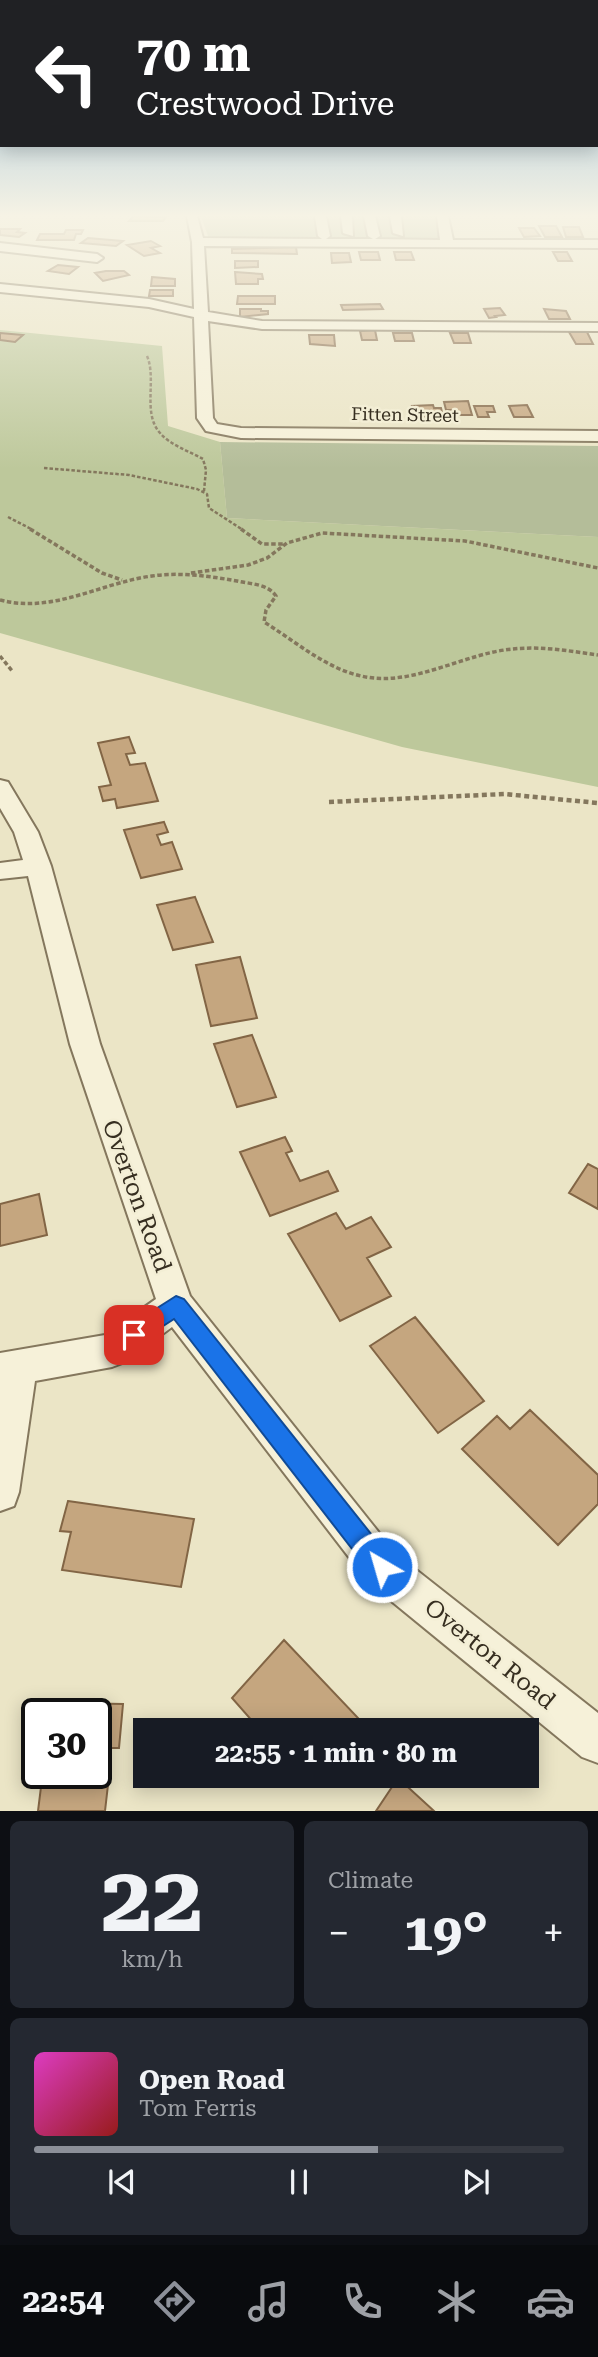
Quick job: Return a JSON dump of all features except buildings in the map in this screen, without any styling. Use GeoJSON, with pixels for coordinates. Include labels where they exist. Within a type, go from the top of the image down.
{"type":"FeatureCollection","features":[{"type":"Feature","properties":{"kind":"street"},"geometry":{"type":"LineString","coordinates":[[123,301],[149,303],[202,316],[262,325],[598,327]]}},
{"type":"Feature","properties":{"kind":"street"},"geometry":{"type":"LineString","coordinates":[[201,301],[202,316]]}},
{"type":"Feature","properties":{"kind":"street","name":"Fitten Street"},"geometry":{"type":"LineString","coordinates":[[202,316],[205,418],[212,428],[241,433],[598,436]]}},
{"type":"Feature","properties":{"kind":"street","name":"Overton Road"},"geometry":{"type":"LineString","coordinates":[[0,787],[26,832],[38,866],[85,1044],[176,1306],[382,1567],[598,1741]]}},
{"type":"Feature","properties":{"kind":"street"},"geometry":{"type":"LineString","coordinates":[[0,871],[38,866]]}},
{"type":"Feature","properties":{"kind":"street"},"geometry":{"type":"LineString","coordinates":[[0,1492],[9,1369],[112,1350],[176,1306]]}},
{"type":"Feature","properties":{"kind":"path"},"geometry":{"type":"LineString","coordinates":[[147,356],[154,367],[152,413],[159,432],[203,459],[206,470],[204,491],[209,508],[260,544],[262,560]]}},
{"type":"Feature","properties":{"kind":"path"},"geometry":{"type":"LineString","coordinates":[[44,468],[129,475],[204,491]]}},
{"type":"Feature","properties":{"kind":"path"},"geometry":{"type":"LineString","coordinates":[[8,517],[55,542],[102,573],[123,581]]}},
{"type":"Feature","properties":{"kind":"path"},"geometry":{"type":"LineString","coordinates":[[260,544],[275,546],[322,533],[465,541],[598,568]]}},
{"type":"Feature","properties":{"kind":"path"},"geometry":{"type":"LineString","coordinates":[[0,600],[24,607],[123,581],[232,568],[262,560],[287,543]]}},
{"type":"Feature","properties":{"kind":"path"},"geometry":{"type":"LineString","coordinates":[[174,574],[246,583],[272,590],[276,596],[265,610],[264,622],[296,640],[334,668],[363,677],[380,678],[428,672],[511,649],[552,649],[598,655]]}},
{"type":"Feature","properties":{"kind":"path"},"geometry":{"type":"LineString","coordinates":[[0,656],[13,672]]}},
{"type":"Feature","properties":{"kind":"path"},"geometry":{"type":"LineString","coordinates":[[329,802],[504,794],[598,803]]}},
{"type":"Feature","properties":{"kind":"green space"},"geometry":{"type":"Polygon","coordinates":[[[0,330],[162,346],[168,426],[220,442],[227,518],[598,537],[598,787],[402,747],[0,633],[0,330]]]}},
{"type":"Feature","properties":{"kind":"green space"},"geometry":{"type":"Polygon","coordinates":[[[220,442],[598,446],[598,537],[227,518],[220,442]]]}},
{"type":"Feature","properties":{"kind":"route"},"geometry":{"type":"LineString","coordinates":[[134,1335],[176,1306],[382,1567]]}}]}
